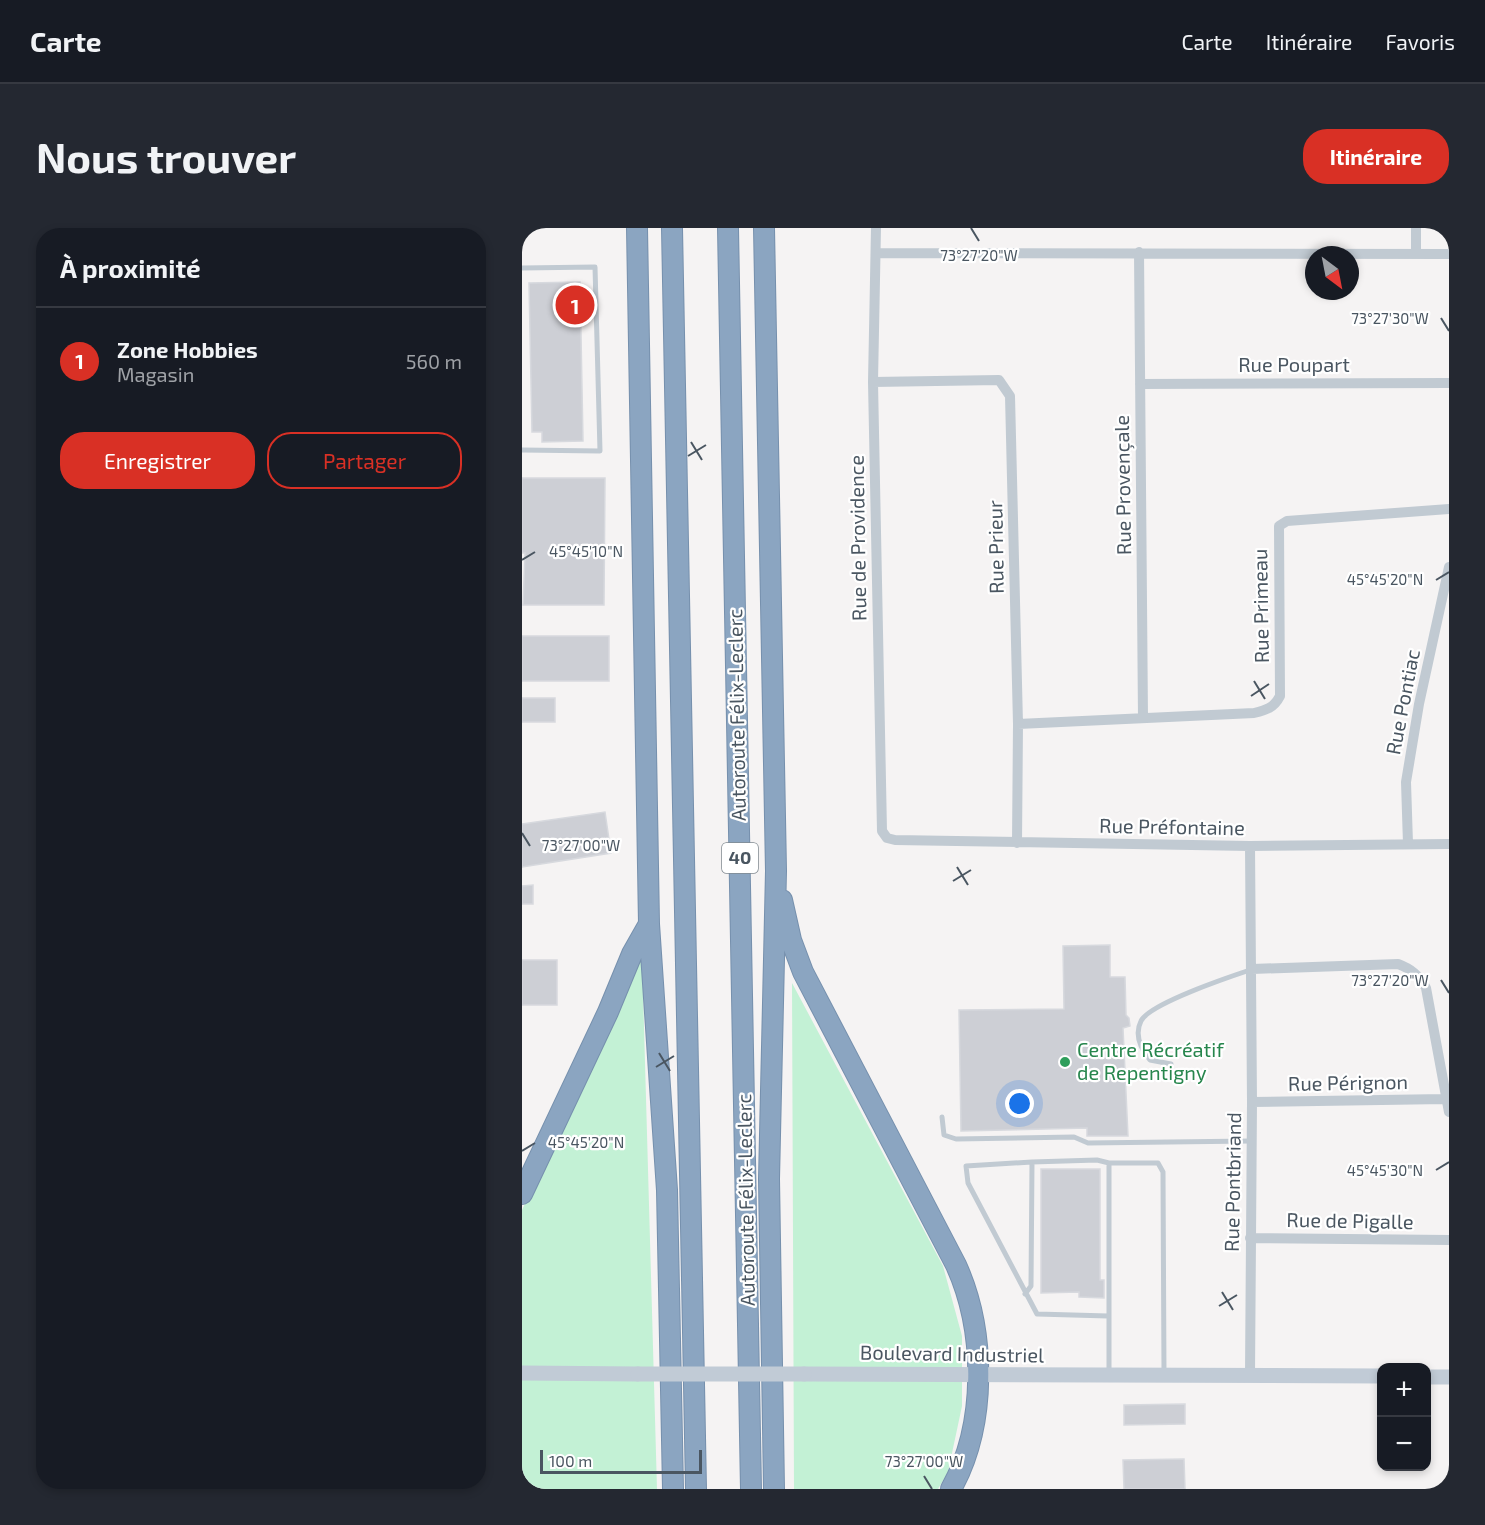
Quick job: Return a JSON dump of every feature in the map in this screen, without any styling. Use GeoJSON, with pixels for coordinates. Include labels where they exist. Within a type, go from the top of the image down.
{"type":"FeatureCollection","features":[{"type":"Feature","properties":{"kind":"highway"},"geometry":{"type":"LineString","coordinates":[[637,228],[649,924],[665,1158],[673,1489]]}},
{"type":"Feature","properties":{"kind":"highway"},"geometry":{"type":"LineString","coordinates":[[672,228],[696,1489]]}},
{"type":"Feature","properties":{"kind":"highway","name":"Autoroute Félix-Leclerc"},"geometry":{"type":"LineString","coordinates":[[728,228],[751,1489]]}},
{"type":"Feature","properties":{"kind":"highway"},"geometry":{"type":"LineString","coordinates":[[764,228],[776,871],[769,1158],[774,1489]]}},
{"type":"Feature","properties":{"kind":"highway"},"geometry":{"type":"LineString","coordinates":[[776,871],[791,940],[803,972],[964,1283],[974,1321],[976,1374],[973,1434],[967,1455],[951,1489]]}},
{"type":"Feature","properties":{"kind":"highway"},"geometry":{"type":"LineString","coordinates":[[522,1194],[612,1003],[632,954],[649,924]]}},
{"type":"Feature","properties":{"kind":"street","name":"Rue de Providence"},"geometry":{"type":"LineString","coordinates":[[876,228],[873,382],[882,831],[887,838],[895,840]]}},
{"type":"Feature","properties":{"kind":"street"},"geometry":{"type":"LineString","coordinates":[[1416,228],[1416,254]]}},
{"type":"Feature","properties":{"kind":"street","name":"Rue Provençale"},"geometry":{"type":"LineString","coordinates":[[1139,252],[1143,718]]}},
{"type":"Feature","properties":{"kind":"street"},"geometry":{"type":"LineString","coordinates":[[876,253],[1449,254]]}},
{"type":"Feature","properties":{"kind":"street","name":"Rue Prieur"},"geometry":{"type":"LineString","coordinates":[[873,382],[999,380],[1008,390],[1017,724],[1017,843]]}},
{"type":"Feature","properties":{"kind":"street","name":"Rue Poupart"},"geometry":{"type":"LineString","coordinates":[[1140,384],[1449,383]]}},
{"type":"Feature","properties":{"kind":"street","name":"Rue Primeau"},"geometry":{"type":"LineString","coordinates":[[1017,724],[1254,713],[1267,710],[1276,703],[1280,696],[1279,526],[1287,520],[1449,509]]}},
{"type":"Feature","properties":{"kind":"street","name":"Rue Pontiac"},"geometry":{"type":"LineString","coordinates":[[1408,844],[1406,782],[1419,704],[1449,567]]}},
{"type":"Feature","properties":{"kind":"street","name":"Rue Préfontaine"},"geometry":{"type":"LineString","coordinates":[[895,840],[1250,846],[1449,844]]}},
{"type":"Feature","properties":{"kind":"street","name":"Rue Pontbriand"},"geometry":{"type":"LineString","coordinates":[[1250,846],[1252,969],[1250,1374]]}},
{"type":"Feature","properties":{"kind":"street"},"geometry":{"type":"LineString","coordinates":[[1252,969],[1398,964],[1408,968],[1421,978],[1426,988],[1449,1112]]}},
{"type":"Feature","properties":{"kind":"street","name":"Rue Pérignon"},"geometry":{"type":"LineString","coordinates":[[1252,1102],[1445,1099]]}},
{"type":"Feature","properties":{"kind":"street","name":"Rue de Pigalle"},"geometry":{"type":"LineString","coordinates":[[1250,1238],[1449,1240]]}},
{"type":"Feature","properties":{"kind":"street","name":"Boulevard Industriel"},"geometry":{"type":"LineString","coordinates":[[522,1373],[1377,1376]]}},
{"type":"Feature","properties":{"kind":"street"},"geometry":{"type":"LineString","coordinates":[[1431,1377],[1449,1377]]}},
{"type":"Feature","properties":{"kind":"lane"},"geometry":{"type":"LineString","coordinates":[[522,268],[595,267],[600,451],[522,450]]}},
{"type":"Feature","properties":{"kind":"lane"},"geometry":{"type":"LineString","coordinates":[[1171,1065],[1150,1060],[1141,1046],[1138,1031],[1146,1014],[1201,987],[1252,969]]}},
{"type":"Feature","properties":{"kind":"lane"},"geometry":{"type":"LineString","coordinates":[[942,1117],[944,1136],[956,1139],[1074,1137],[1088,1143],[1251,1141]]}},
{"type":"Feature","properties":{"kind":"lane"},"geometry":{"type":"LineString","coordinates":[[1108,1316],[1041,1316],[1025,1294],[968,1183],[966,1166],[1097,1160],[1109,1163],[1158,1163],[1163,1172],[1164,1375]]}},
{"type":"Feature","properties":{"kind":"lane"},"geometry":{"type":"LineString","coordinates":[[1025,1294],[1031,1286],[1032,1162]]}},
{"type":"Feature","properties":{"kind":"lane"},"geometry":{"type":"LineString","coordinates":[[1109,1163],[1111,1300],[1108,1316],[1109,1376]]}},
{"type":"Feature","properties":{"kind":"green space"},"geometry":{"type":"Polygon","coordinates":[[[642,956],[657,1489],[522,1489],[522,1210],[642,956]]]}},
{"type":"Feature","properties":{"kind":"green space"},"geometry":{"type":"Polygon","coordinates":[[[792,983],[943,1266],[962,1336],[962,1406],[948,1472],[938,1489],[794,1489],[792,983]]]}},
{"type":"Feature","properties":{"kind":"building"},"geometry":{"type":"Polygon","coordinates":[[[580,282],[583,441],[542,442],[542,432],[532,432],[529,283],[580,282]]]}},
{"type":"Feature","properties":{"kind":"building"},"geometry":{"type":"Polygon","coordinates":[[[522,478],[605,478],[604,605],[523,605],[525,553],[522,553],[522,478]]]}},
{"type":"Feature","properties":{"kind":"building"},"geometry":{"type":"Polygon","coordinates":[[[522,636],[609,636],[609,681],[522,681],[522,636]]]}},
{"type":"Feature","properties":{"kind":"building"},"geometry":{"type":"Polygon","coordinates":[[[522,698],[555,698],[555,722],[522,722],[522,698]]]}},
{"type":"Feature","properties":{"kind":"building"},"geometry":{"type":"Polygon","coordinates":[[[605,812],[611,853],[522,867],[522,824],[605,812]]]}},
{"type":"Feature","properties":{"kind":"building"},"geometry":{"type":"Polygon","coordinates":[[[533,885],[533,904],[522,904],[522,886],[533,885]]]}},
{"type":"Feature","properties":{"kind":"building"},"geometry":{"type":"Polygon","coordinates":[[[1110,945],[1110,977],[1125,977],[1126,1015],[1130,1026],[1123,1028],[1128,1136],[1087,1136],[1087,1128],[961,1131],[959,1010],[1064,1009],[1063,946],[1110,945]]]}},
{"type":"Feature","properties":{"kind":"building"},"geometry":{"type":"Polygon","coordinates":[[[522,960],[557,960],[557,1005],[522,1005],[522,960]]]}},
{"type":"Feature","properties":{"kind":"building"},"geometry":{"type":"Polygon","coordinates":[[[1041,1169],[1100,1169],[1100,1280],[1104,1280],[1104,1298],[1079,1297],[1079,1292],[1041,1293],[1041,1169]]]}},
{"type":"Feature","properties":{"kind":"building"},"geometry":{"type":"Polygon","coordinates":[[[1185,1404],[1185,1424],[1124,1425],[1124,1405],[1185,1404]]]}},
{"type":"Feature","properties":{"kind":"building"},"geometry":{"type":"Polygon","coordinates":[[[1184,1459],[1185,1489],[1124,1489],[1123,1460],[1184,1459]]]}},
{"type":"Feature","properties":{"kind":"place","name":"Zone Hobbies"},"geometry":{"type":"Point","coordinates":[575,305]}},
{"type":"Feature","properties":{"kind":"place","name":"Centre Récréatif de Repentigny"},"geometry":{"type":"Point","coordinates":[1065,1062]}}]}
